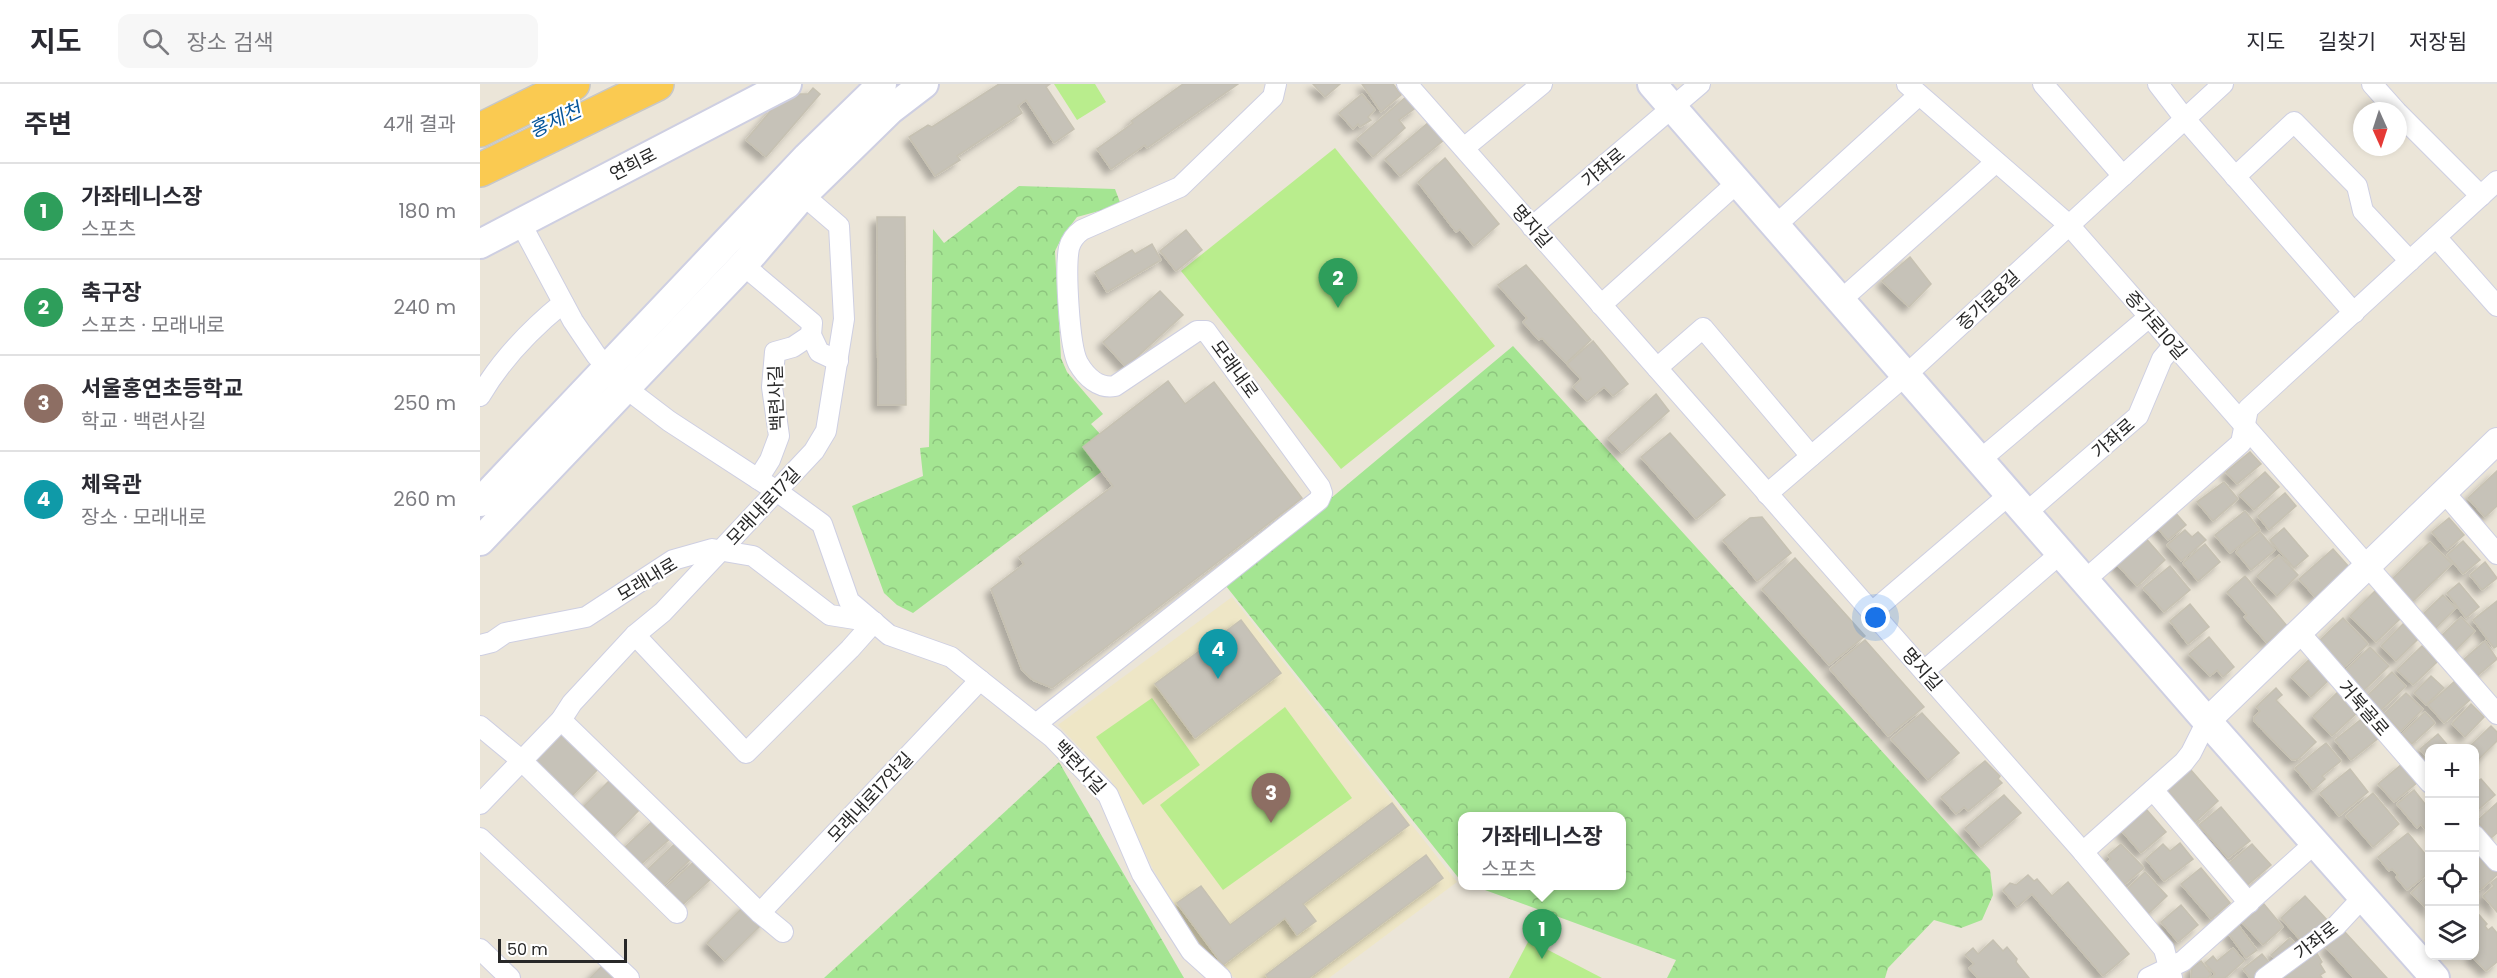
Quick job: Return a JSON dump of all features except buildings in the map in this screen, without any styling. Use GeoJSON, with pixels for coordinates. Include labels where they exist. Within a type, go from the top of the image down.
{"type":"FeatureCollection","features":[{"type":"Feature","properties":{"kind":"highway"},"geometry":{"type":"LineString","coordinates":[[480,130],[573,84]]}},
{"type":"Feature","properties":{"kind":"highway"},"geometry":{"type":"LineString","coordinates":[[480,170],[657,84]]}},
{"type":"Feature","properties":{"kind":"main road","name":"연희로"},"geometry":{"type":"LineString","coordinates":[[480,244],[787,84]]}},
{"type":"Feature","properties":{"kind":"main road"},"geometry":{"type":"LineString","coordinates":[[480,502],[807,157],[882,84]]}},
{"type":"Feature","properties":{"kind":"main road"},"geometry":{"type":"LineString","coordinates":[[480,541],[745,263],[803,195],[890,110],[924,84]]}},
{"type":"Feature","properties":{"kind":"main road"},"geometry":{"type":"LineString","coordinates":[[1652,84],[2207,721],[2435,978]]}},
{"type":"Feature","properties":{"kind":"street","name":"모래내로"},"geometry":{"type":"LineString","coordinates":[[1036,724],[1319,500],[1321,496],[1320,487],[1206,331],[1197,330],[1115,386],[1110,387],[1094,381],[1082,368],[1076,355],[1073,337],[1068,277],[1069,250],[1072,239],[1082,230],[1180,187],[1273,97],[1276,84]]}},
{"type":"Feature","properties":{"kind":"street","name":"명지길"},"geometry":{"type":"LineString","coordinates":[[1409,84],[1532,227],[2083,852],[2164,949],[2170,972]]}},
{"type":"Feature","properties":{"kind":"street"},"geometry":{"type":"LineString","coordinates":[[1464,148],[1542,84]]}},
{"type":"Feature","properties":{"kind":"street","name":"가좌로"},"geometry":{"type":"LineString","coordinates":[[1532,227],[1700,84]]}},
{"type":"Feature","properties":{"kind":"street"},"geometry":{"type":"LineString","coordinates":[[2043,84],[2123,176]]}},
{"type":"Feature","properties":{"kind":"street"},"geometry":{"type":"LineString","coordinates":[[2158,84],[2185,119],[2354,313]]}},
{"type":"Feature","properties":{"kind":"street","name":"증가로8길"},"geometry":{"type":"LineString","coordinates":[[1906,375],[2223,84]]}},
{"type":"Feature","properties":{"kind":"street"},"geometry":{"type":"LineString","coordinates":[[2372,84],[2388,102]]}},
{"type":"Feature","properties":{"kind":"street"},"geometry":{"type":"LineString","coordinates":[[1776,225],[1913,89],[2069,225]]}},
{"type":"Feature","properties":{"kind":"street"},"geometry":{"type":"LineString","coordinates":[[2235,177],[2294,122],[2357,186],[2363,210],[2410,261]]}},
{"type":"Feature","properties":{"kind":"street"},"geometry":{"type":"LineString","coordinates":[[2407,122],[2481,196]]}},
{"type":"Feature","properties":{"kind":"street"},"geometry":{"type":"LineString","coordinates":[[1841,300],[1996,162]]}},
{"type":"Feature","properties":{"kind":"street"},"geometry":{"type":"LineString","coordinates":[[2085,580],[2241,443],[2248,409],[2497,181]]}},
{"type":"Feature","properties":{"kind":"street"},"geometry":{"type":"LineString","coordinates":[[1601,305],[1738,182]]}},
{"type":"Feature","properties":{"kind":"street","name":"모래내로17길"},"geometry":{"type":"LineString","coordinates":[[480,804],[561,720],[572,703],[635,635],[663,612],[778,492],[814,451],[826,431],[844,319],[839,226],[803,195]]}},
{"type":"Feature","properties":{"kind":"street"},"geometry":{"type":"LineString","coordinates":[[520,222],[563,303],[596,355],[627,389]]}},
{"type":"Feature","properties":{"kind":"street","name":"증가로10길"},"geometry":{"type":"LineString","coordinates":[[2069,225],[2243,425]]}},
{"type":"Feature","properties":{"kind":"street"},"geometry":{"type":"LineString","coordinates":[[2436,237],[2497,306]]}},
{"type":"Feature","properties":{"kind":"street"},"geometry":{"type":"LineString","coordinates":[[745,263],[754,274],[812,323],[811,335],[819,352],[838,361]]}},
{"type":"Feature","properties":{"kind":"street"},"geometry":{"type":"LineString","coordinates":[[480,396],[499,367],[541,321],[563,303]]}},
{"type":"Feature","properties":{"kind":"street"},"geometry":{"type":"LineString","coordinates":[[1980,460],[2149,317]]}},
{"type":"Feature","properties":{"kind":"street"},"geometry":{"type":"LineString","coordinates":[[1657,368],[1703,328],[1811,456]]}},
{"type":"Feature","properties":{"kind":"street","name":"백련사길"},"geometry":{"type":"LineString","coordinates":[[758,479],[770,460],[779,436],[772,387],[775,352],[793,347],[811,335]]}},
{"type":"Feature","properties":{"kind":"street","name":"가좌로"},"geometry":{"type":"LineString","coordinates":[[1872,612],[2138,416],[2162,359],[2174,345]]}},
{"type":"Feature","properties":{"kind":"street"},"geometry":{"type":"LineString","coordinates":[[1767,494],[1906,375]]}},
{"type":"Feature","properties":{"kind":"street","name":"백련사길"},"geometry":{"type":"LineString","coordinates":[[627,389],[669,422],[778,492],[822,524],[849,601],[889,635],[951,657],[1053,738],[1108,795],[1149,883],[1191,951],[1221,978]]}},
{"type":"Feature","properties":{"kind":"street"},"geometry":{"type":"LineString","coordinates":[[2243,425],[2497,714]]}},
{"type":"Feature","properties":{"kind":"street"},"geometry":{"type":"LineString","coordinates":[[2083,852],[2191,753],[2207,721],[2497,441]]}},
{"type":"Feature","properties":{"kind":"street"},"geometry":{"type":"LineString","coordinates":[[2444,492],[2497,554]]}},
{"type":"Feature","properties":{"kind":"street","name":"모래내로"},"geometry":{"type":"LineString","coordinates":[[480,645],[492,642],[505,633],[586,617],[674,560],[712,549],[753,556],[830,615],[874,622]]}},
{"type":"Feature","properties":{"kind":"street"},"geometry":{"type":"LineString","coordinates":[[1924,671],[2061,553]]}},
{"type":"Feature","properties":{"kind":"street"},"geometry":{"type":"LineString","coordinates":[[635,635],[746,753],[850,650],[874,622]]}},
{"type":"Feature","properties":{"kind":"street","name":"거북골로"},"geometry":{"type":"LineString","coordinates":[[2299,632],[2425,777]]}},
{"type":"Feature","properties":{"kind":"street","name":"모래내로17안길"},"geometry":{"type":"LineString","coordinates":[[760,913],[980,680]]}},
{"type":"Feature","properties":{"kind":"street"},"geometry":{"type":"LineString","coordinates":[[561,720],[760,913],[783,932]]}},
{"type":"Feature","properties":{"kind":"street"},"geometry":{"type":"LineString","coordinates":[[480,726],[520,760],[678,913]]}},
{"type":"Feature","properties":{"kind":"street"},"geometry":{"type":"LineString","coordinates":[[2153,790],[2249,903]]}},
{"type":"Feature","properties":{"kind":"street"},"geometry":{"type":"LineString","coordinates":[[480,838],[629,978]]}},
{"type":"Feature","properties":{"kind":"street"},"geometry":{"type":"LineString","coordinates":[[2479,840],[2497,861]]}},
{"type":"Feature","properties":{"kind":"street"},"geometry":{"type":"LineString","coordinates":[[2148,978],[2170,972],[2183,962],[2315,843]]}},
{"type":"Feature","properties":{"kind":"street","name":"가좌로"},"geometry":{"type":"LineString","coordinates":[[2265,978],[2336,926],[2363,897]]}},
{"type":"Feature","properties":{"kind":"street"},"geometry":{"type":"LineString","coordinates":[[480,949],[510,978]]}},
{"type":"Feature","properties":{"kind":"shaded area"},"geometry":{"type":"Polygon","coordinates":[[[1232,597],[1457,882],[1329,978],[1236,978],[1204,959],[1152,867],[1111,780],[1058,725],[1232,597]]]}},
{"type":"Feature","properties":{"kind":"green space"},"geometry":{"type":"Polygon","coordinates":[[[1054,84],[1095,84],[1106,102],[1077,120],[1054,84]]]}},
{"type":"Feature","properties":{"kind":"green space"},"geometry":{"type":"Polygon","coordinates":[[[1335,148],[1495,346],[1341,469],[1181,271],[1335,148]]]}},
{"type":"Feature","properties":{"kind":"green space"},"geometry":{"type":"Polygon","coordinates":[[[1019,186],[1115,189],[1121,205],[1077,217],[1055,251],[1061,358],[1067,372],[1103,414],[1091,424],[1121,457],[913,613],[897,605],[884,593],[852,506],[923,476],[920,448],[929,447],[933,229],[944,243],[1019,186]]]}},
{"type":"Feature","properties":{"kind":"green space"},"geometry":{"type":"Polygon","coordinates":[[[1513,346],[1990,870],[1993,895],[1982,920],[1961,928],[1934,920],[1888,968],[1885,978],[1667,978],[1676,960],[1485,890],[1626,890],[1626,812],[1458,812],[1458,877],[1226,586],[1513,346]]]}},
{"type":"Feature","properties":{"kind":"green space"},"geometry":{"type":"Polygon","coordinates":[[[1152,698],[1200,765],[1143,805],[1096,737],[1152,698]]]}},
{"type":"Feature","properties":{"kind":"green space"},"geometry":{"type":"Polygon","coordinates":[[[1285,707],[1352,798],[1223,890],[1160,805],[1285,707]]]}},
{"type":"Feature","properties":{"kind":"green space"},"geometry":{"type":"Polygon","coordinates":[[[1059,762],[1184,978],[824,978],[1059,762]]]}},
{"type":"Feature","properties":{"kind":"green space"},"geometry":{"type":"Polygon","coordinates":[[[1529,940],[1602,978],[1509,978],[1529,940]]]}},
{"type":"Feature","properties":{"kind":"place","name":"축구장"},"geometry":{"type":"Point","coordinates":[1338,308]}},
{"type":"Feature","properties":{"kind":"place","name":"체육관"},"geometry":{"type":"Point","coordinates":[1218,679]}},
{"type":"Feature","properties":{"kind":"place","name":"서울홍연초등학교"},"geometry":{"type":"Point","coordinates":[1271,823]}},
{"type":"Feature","properties":{"kind":"place","name":"가좌테니스장"},"geometry":{"type":"Point","coordinates":[1542,959]}},
{"type":"Feature","properties":{"kind":"water label","name":"홍제천"},"geometry":{"type":"Point","coordinates":[555,120]}}]}
